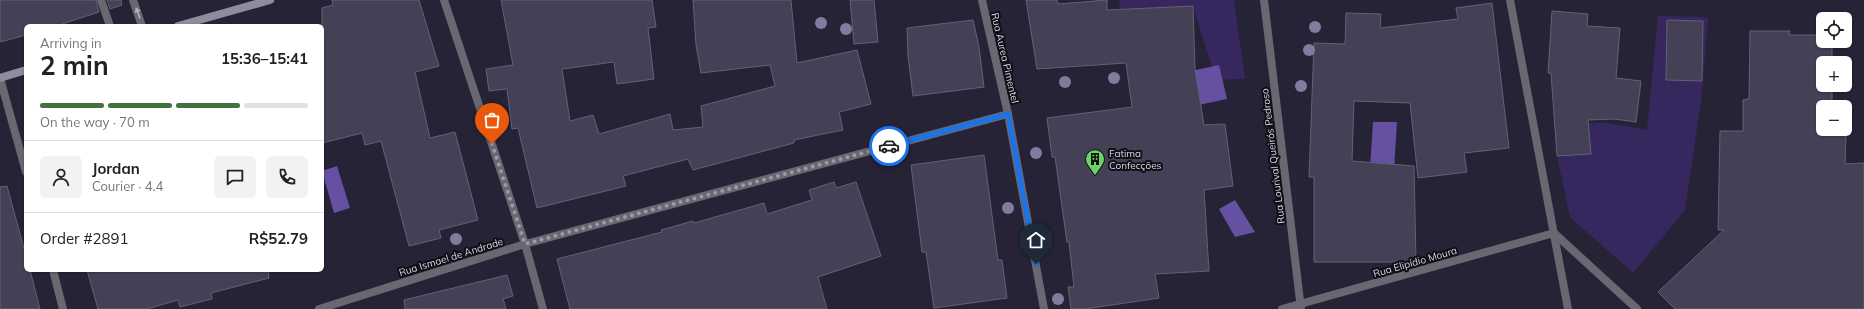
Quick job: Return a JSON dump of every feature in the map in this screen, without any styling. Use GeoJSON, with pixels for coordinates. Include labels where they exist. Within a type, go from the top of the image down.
{"type":"FeatureCollection","features":[{"type":"Feature","properties":{"kind":"main road"},"geometry":{"type":"LineString","coordinates":[[185,24],[270,0]]}},
{"type":"Feature","properties":{"kind":"main road"},"geometry":{"type":"LineString","coordinates":[[0,78],[24,71]]}},
{"type":"Feature","properties":{"kind":"street"},"geometry":{"type":"LineString","coordinates":[[101,0],[109,24]]}},
{"type":"Feature","properties":{"kind":"street"},"geometry":{"type":"LineString","coordinates":[[133,0],[141,24]]}},
{"type":"Feature","properties":{"kind":"street"},"geometry":{"type":"LineString","coordinates":[[444,0],[525,244],[543,309]]}},
{"type":"Feature","properties":{"kind":"street","name":"Rua Aurea Pimentel"},"geometry":{"type":"LineString","coordinates":[[982,0],[1008,114],[1044,309]]}},
{"type":"Feature","properties":{"kind":"street","name":"Rua Lourival Queirós Pedroso"},"geometry":{"type":"LineString","coordinates":[[1264,0],[1300,307]]}},
{"type":"Feature","properties":{"kind":"street"},"geometry":{"type":"LineString","coordinates":[[1510,0],[1568,309]]}},
{"type":"Feature","properties":{"kind":"street"},"geometry":{"type":"LineString","coordinates":[[0,78],[24,165]]}},
{"type":"Feature","properties":{"kind":"street","name":"Rua Ismael de Andrade"},"geometry":{"type":"LineString","coordinates":[[319,309],[525,244],[1008,114]]}},
{"type":"Feature","properties":{"kind":"street"},"geometry":{"type":"LineString","coordinates":[[1554,233],[1637,309]]}},
{"type":"Feature","properties":{"kind":"street","name":"Rua Elipídio Moura"},"geometry":{"type":"LineString","coordinates":[[1282,309],[1300,307],[1554,233]]}},
{"type":"Feature","properties":{"kind":"street"},"geometry":{"type":"LineString","coordinates":[[54,272],[63,309]]}},
{"type":"Feature","properties":{"kind":"shaded area"},"geometry":{"type":"Polygon","coordinates":[[[1119,0],[1234,0],[1245,79],[1216,80],[1193,6],[1120,9],[1119,0]]]}},
{"type":"Feature","properties":{"kind":"shaded area"},"geometry":{"type":"Polygon","coordinates":[[[1658,16],[1708,17],[1701,102],[1685,210],[1633,273],[1570,217],[1557,156],[1590,154],[1588,123],[1608,123],[1647,130],[1658,16]]]}},
{"type":"Feature","properties":{"kind":"shaded area"},"geometry":{"type":"Polygon","coordinates":[[[1219,65],[1227,99],[1180,109],[1173,75],[1219,65]]]}},
{"type":"Feature","properties":{"kind":"shaded area"},"geometry":{"type":"Polygon","coordinates":[[[1373,122],[1397,122],[1394,170],[1370,168],[1373,122]]]}},
{"type":"Feature","properties":{"kind":"shaded area"},"geometry":{"type":"Polygon","coordinates":[[[337,166],[350,208],[334,213],[324,178],[324,170],[337,166]]]}},
{"type":"Feature","properties":{"kind":"shaded area"},"geometry":{"type":"Polygon","coordinates":[[[1235,200],[1255,232],[1235,237],[1219,209],[1235,200]]]}},
{"type":"Feature","properties":{"kind":"building"},"geometry":{"type":"Polygon","coordinates":[[[0,0],[96,0],[99,12],[62,24],[24,24],[24,36],[0,42],[0,0]]]}},
{"type":"Feature","properties":{"kind":"building"},"geometry":{"type":"Polygon","coordinates":[[[107,0],[121,0],[122,5],[110,9],[107,0]]]}},
{"type":"Feature","properties":{"kind":"building"},"geometry":{"type":"Polygon","coordinates":[[[332,0],[419,0],[439,66],[415,72],[430,138],[455,132],[478,220],[439,230],[441,238],[409,246],[381,141],[365,145],[362,133],[324,142],[324,24],[322,24],[322,8],[333,5],[332,0]]]}},
{"type":"Feature","properties":{"kind":"building"},"geometry":{"type":"Polygon","coordinates":[[[501,0],[652,0],[656,27],[648,28],[654,79],[617,84],[614,62],[562,69],[570,121],[593,115],[599,134],[670,114],[673,130],[703,127],[701,106],[775,86],[770,65],[701,73],[696,45],[693,0],[791,0],[797,63],[857,50],[871,104],[839,112],[843,130],[794,140],[794,143],[693,170],[688,159],[623,176],[626,186],[537,208],[518,128],[512,129],[507,89],[489,91],[486,69],[513,65],[501,0]]]}},
{"type":"Feature","properties":{"kind":"building"},"geometry":{"type":"Polygon","coordinates":[[[850,0],[874,0],[878,42],[854,44],[850,0]]]}},
{"type":"Feature","properties":{"kind":"building"},"geometry":{"type":"Polygon","coordinates":[[[1026,0],[1057,0],[1058,4],[1107,0],[1107,10],[1193,6],[1195,69],[1204,125],[1225,124],[1233,186],[1204,190],[1209,271],[1155,274],[1159,298],[1085,309],[1071,309],[1068,287],[1074,287],[1069,242],[1067,242],[1055,157],[1052,157],[1047,118],[1132,107],[1126,63],[1037,69],[1026,0]]]}},
{"type":"Feature","properties":{"kind":"building"},"geometry":{"type":"Polygon","coordinates":[[[1492,3],[1509,148],[1464,153],[1467,172],[1418,178],[1410,103],[1354,101],[1352,161],[1414,166],[1416,262],[1314,262],[1314,177],[1309,177],[1314,43],[1345,44],[1346,13],[1381,14],[1380,28],[1458,19],[1456,8],[1492,3]]]}},
{"type":"Feature","properties":{"kind":"building"},"geometry":{"type":"Polygon","coordinates":[[[1552,11],[1588,14],[1587,26],[1620,28],[1616,78],[1641,81],[1636,122],[1614,119],[1588,120],[1591,154],[1557,156],[1551,73],[1548,73],[1552,11]]]}},
{"type":"Feature","properties":{"kind":"building"},"geometry":{"type":"Polygon","coordinates":[[[973,20],[979,47],[984,87],[913,96],[908,56],[907,28],[973,20]]]}},
{"type":"Feature","properties":{"kind":"building"},"geometry":{"type":"Polygon","coordinates":[[[1667,20],[1703,21],[1702,81],[1666,80],[1667,20]]]}},
{"type":"Feature","properties":{"kind":"building"},"geometry":{"type":"Polygon","coordinates":[[[1750,31],[1790,31],[1789,35],[1816,35],[1816,48],[1832,48],[1832,56],[1816,56],[1816,92],[1832,92],[1832,100],[1816,100],[1816,136],[1846,136],[1845,164],[1864,163],[1864,309],[1675,309],[1658,292],[1724,230],[1718,230],[1720,131],[1743,131],[1743,100],[1749,99],[1750,31]]]}},
{"type":"Feature","properties":{"kind":"building"},"geometry":{"type":"Polygon","coordinates":[[[984,155],[998,260],[1002,260],[1007,298],[934,308],[926,252],[922,252],[911,165],[984,155]]]}},
{"type":"Feature","properties":{"kind":"building"},"geometry":{"type":"Polygon","coordinates":[[[834,182],[836,188],[856,182],[881,256],[818,277],[827,309],[570,309],[557,259],[662,232],[661,230],[693,221],[694,223],[764,203],[767,214],[812,200],[809,190],[834,182]]]}},
{"type":"Feature","properties":{"kind":"building"},"geometry":{"type":"Polygon","coordinates":[[[7,186],[24,249],[24,272],[31,272],[40,309],[0,309],[0,187],[7,186]]]}},
{"type":"Feature","properties":{"kind":"building"},"geometry":{"type":"Polygon","coordinates":[[[88,272],[268,272],[269,278],[211,293],[212,299],[180,307],[178,300],[147,309],[98,309],[88,272]]]}},
{"type":"Feature","properties":{"kind":"building"},"geometry":{"type":"Polygon","coordinates":[[[507,275],[513,296],[503,299],[506,309],[405,309],[404,300],[507,275]]]}},
{"type":"Feature","properties":{"kind":"way so far"},"geometry":{"type":"LineString","coordinates":[[492,144],[525,244],[889,146]]}},
{"type":"Feature","properties":{"kind":"place","name":"Fatima Confecções"},"geometry":{"type":"Point","coordinates":[1095,176]}},
{"type":"Feature","properties":{"kind":"route"},"geometry":{"type":"LineString","coordinates":[[889,146],[1008,114],[1036,264]]}}]}
